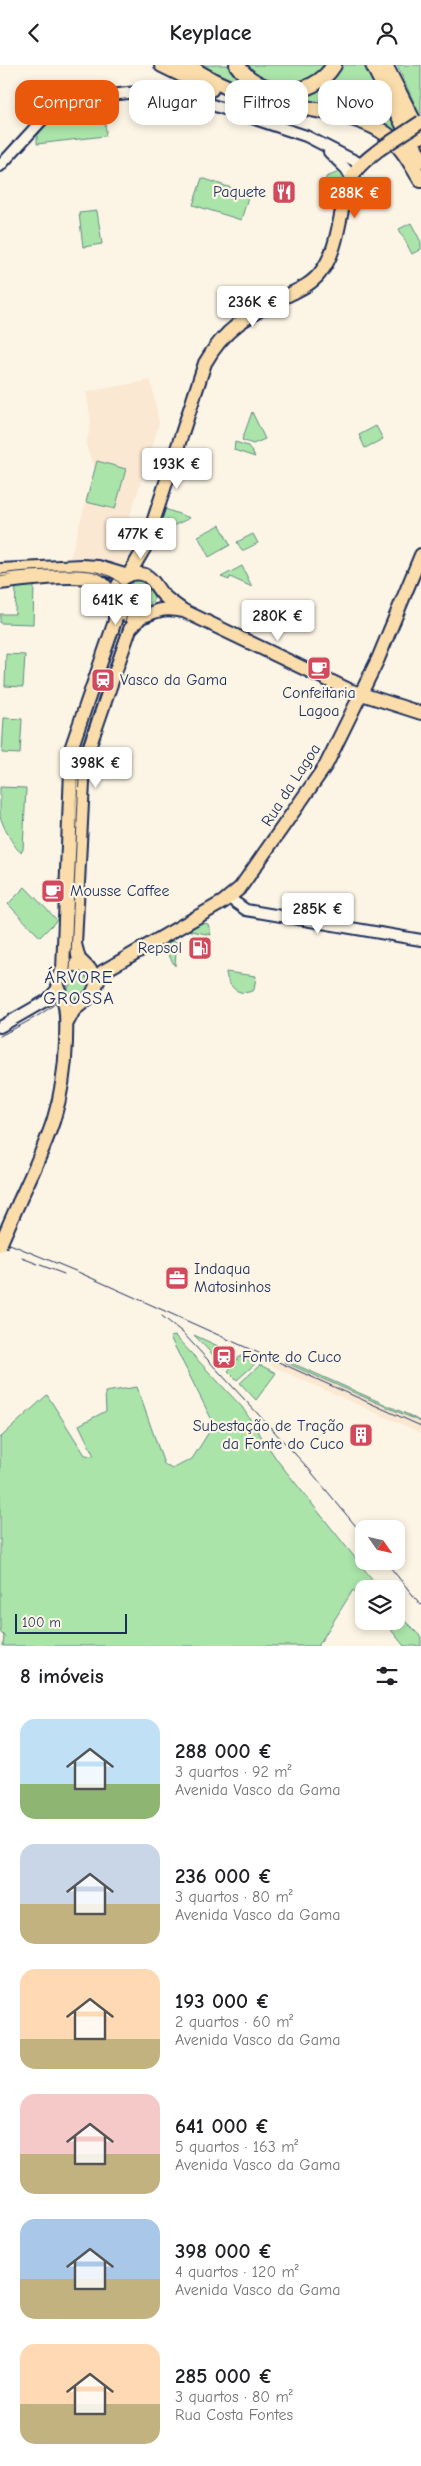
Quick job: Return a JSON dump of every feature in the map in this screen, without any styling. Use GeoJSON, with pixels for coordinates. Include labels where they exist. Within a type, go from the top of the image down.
{"type":"FeatureCollection","features":[{"type":"Feature","properties":{"kind":"highway"},"geometry":{"type":"LineString","coordinates":[[162,65],[216,92],[241,101],[318,115]]}},
{"type":"Feature","properties":{"kind":"highway"},"geometry":{"type":"LineString","coordinates":[[188,65],[210,80],[237,92],[318,111]]}},
{"type":"Feature","properties":{"kind":"highway"},"geometry":{"type":"LineString","coordinates":[[236,65],[256,84],[273,90],[290,91],[314,84],[334,65]]}},
{"type":"Feature","properties":{"kind":"highway"},"geometry":{"type":"LineString","coordinates":[[373,65],[421,160]]}},
{"type":"Feature","properties":{"kind":"highway"},"geometry":{"type":"LineString","coordinates":[[385,65],[421,136]]}},
{"type":"Feature","properties":{"kind":"highway"},"geometry":{"type":"LineString","coordinates":[[370,125],[379,129],[394,141],[421,180]]}},
{"type":"Feature","properties":{"kind":"main road"},"geometry":{"type":"LineString","coordinates":[[0,1245],[50,1135],[59,1105],[65,1069],[67,1023],[58,978],[62,970],[72,746],[115,621],[114,598],[118,583],[128,575],[145,547],[205,363],[220,339],[244,318],[304,287],[321,272],[332,252],[352,179],[361,164],[421,122]]}},
{"type":"Feature","properties":{"kind":"main road"},"geometry":{"type":"LineString","coordinates":[[67,1023],[72,1013],[86,1000],[96,986],[94,974],[79,959],[75,944],[84,762],[130,629],[157,605],[158,592],[145,567],[145,547]]}},
{"type":"Feature","properties":{"kind":"main road","name":"Rua da Lagoa"},"geometry":{"type":"LineString","coordinates":[[96,986],[100,974],[229,898],[240,888],[320,775],[378,659],[421,555]]}},
{"type":"Feature","properties":{"kind":"main road"},"geometry":{"type":"LineString","coordinates":[[0,570],[82,565],[128,575],[139,574],[153,582],[163,595],[184,611],[388,709],[421,720]]}},
{"type":"Feature","properties":{"kind":"main road"},"geometry":{"type":"LineString","coordinates":[[0,583],[34,579],[88,578],[103,584],[123,613],[133,618],[164,609],[184,611]]}},
{"type":"Feature","properties":{"kind":"main road"},"geometry":{"type":"LineString","coordinates":[[361,695],[421,713]]}},
{"type":"Feature","properties":{"kind":"main road"},"geometry":{"type":"LineString","coordinates":[[62,970],[75,964],[96,970],[110,968]]}},
{"type":"Feature","properties":{"kind":"main road"},"geometry":{"type":"LineString","coordinates":[[60,992],[74,1002],[86,1000]]}},
{"type":"Feature","properties":{"kind":"street"},"geometry":{"type":"LineString","coordinates":[[0,166],[42,120],[61,105],[92,97],[131,92],[179,94],[306,136],[361,164]]}},
{"type":"Feature","properties":{"kind":"street"},"geometry":{"type":"LineString","coordinates":[[326,147],[346,169],[352,179]]}},
{"type":"Feature","properties":{"kind":"street"},"geometry":{"type":"LineString","coordinates":[[229,898],[246,910],[421,939]]}},
{"type":"Feature","properties":{"kind":"street"},"geometry":{"type":"LineString","coordinates":[[0,1027],[60,992]]}},
{"type":"Feature","properties":{"kind":"shaded area"},"geometry":{"type":"Polygon","coordinates":[[[151,380],[159,423],[151,451],[146,451],[145,456],[149,457],[148,462],[128,521],[127,528],[134,550],[129,564],[121,568],[108,563],[70,558],[95,469],[86,446],[91,422],[86,392],[151,380]]]}},
{"type":"Feature","properties":{"kind":"shaded area"},"geometry":{"type":"Polygon","coordinates":[[[272,1358],[421,1422],[421,1433],[269,1365],[272,1358]]]}},
{"type":"Feature","properties":{"kind":"green space"},"geometry":{"type":"Polygon","coordinates":[[[197,65],[230,65],[232,69],[257,80],[225,80],[225,82],[197,65]]]}},
{"type":"Feature","properties":{"kind":"green space"},"geometry":{"type":"Polygon","coordinates":[[[244,65],[329,65],[306,80],[261,80],[244,65]]]}},
{"type":"Feature","properties":{"kind":"green space"},"geometry":{"type":"Polygon","coordinates":[[[342,65],[366,65],[374,80],[330,80],[342,65]]]}},
{"type":"Feature","properties":{"kind":"green space"},"geometry":{"type":"Polygon","coordinates":[[[397,65],[421,65],[421,118],[397,65]]]}},
{"type":"Feature","properties":{"kind":"green space"},"geometry":{"type":"Polygon","coordinates":[[[318,89],[318,105],[308,103],[308,95],[318,89]]]}},
{"type":"Feature","properties":{"kind":"green space"},"geometry":{"type":"Polygon","coordinates":[[[392,116],[409,149],[384,125],[392,125],[392,116]]]}},
{"type":"Feature","properties":{"kind":"green space"},"geometry":{"type":"Polygon","coordinates":[[[47,125],[105,125],[106,132],[105,136],[37,144],[37,136],[47,125]]]}},
{"type":"Feature","properties":{"kind":"green space"},"geometry":{"type":"Polygon","coordinates":[[[342,171],[342,184],[338,199],[327,196],[326,177],[342,171]]]}},
{"type":"Feature","properties":{"kind":"green space"},"geometry":{"type":"Polygon","coordinates":[[[202,178],[249,194],[241,220],[193,205],[202,178]]]}},
{"type":"Feature","properties":{"kind":"green space"},"geometry":{"type":"Polygon","coordinates":[[[97,211],[102,244],[83,247],[79,213],[97,211]]]}},
{"type":"Feature","properties":{"kind":"green space"},"geometry":{"type":"Polygon","coordinates":[[[411,223],[421,242],[421,249],[412,254],[399,229],[411,223]]]}},
{"type":"Feature","properties":{"kind":"green space"},"geometry":{"type":"Polygon","coordinates":[[[252,412],[265,439],[253,444],[242,440],[252,412]]]}},
{"type":"Feature","properties":{"kind":"green space"},"geometry":{"type":"Polygon","coordinates":[[[376,426],[383,439],[365,448],[359,435],[376,426]]]}},
{"type":"Feature","properties":{"kind":"green space"},"geometry":{"type":"Polygon","coordinates":[[[235,442],[248,446],[255,457],[234,450],[235,442]]]}},
{"type":"Feature","properties":{"kind":"green space"},"geometry":{"type":"Polygon","coordinates":[[[97,461],[126,469],[115,509],[86,502],[97,461]]]}},
{"type":"Feature","properties":{"kind":"green space"},"geometry":{"type":"Polygon","coordinates":[[[165,509],[190,518],[162,531],[159,528],[165,509]]]}},
{"type":"Feature","properties":{"kind":"green space"},"geometry":{"type":"Polygon","coordinates":[[[220,525],[230,545],[209,557],[198,536],[220,525]]]}},
{"type":"Feature","properties":{"kind":"green space"},"geometry":{"type":"Polygon","coordinates":[[[253,534],[258,543],[242,551],[237,542],[253,534]]]}},
{"type":"Feature","properties":{"kind":"green space"},"geometry":{"type":"Polygon","coordinates":[[[242,566],[252,587],[230,577],[229,580],[221,577],[242,566]]]}},
{"type":"Feature","properties":{"kind":"green space"},"geometry":{"type":"Polygon","coordinates":[[[133,578],[142,580],[151,587],[154,599],[145,611],[129,613],[130,601],[122,584],[133,578]]]}},
{"type":"Feature","properties":{"kind":"green space"},"geometry":{"type":"Polygon","coordinates":[[[34,585],[33,624],[0,623],[0,614],[15,614],[16,586],[34,585]]]}},
{"type":"Feature","properties":{"kind":"green space"},"geometry":{"type":"Polygon","coordinates":[[[6,654],[25,655],[23,687],[5,686],[6,654]]]}},
{"type":"Feature","properties":{"kind":"green space"},"geometry":{"type":"Polygon","coordinates":[[[4,718],[22,719],[20,754],[2,753],[4,718]]]}},
{"type":"Feature","properties":{"kind":"green space"},"geometry":{"type":"Polygon","coordinates":[[[0,787],[26,788],[23,850],[21,852],[12,842],[1,819],[0,787]]]}},
{"type":"Feature","properties":{"kind":"green space"},"geometry":{"type":"Polygon","coordinates":[[[25,887],[57,920],[40,937],[8,904],[25,887]]]}},
{"type":"Feature","properties":{"kind":"green space"},"geometry":{"type":"Polygon","coordinates":[[[199,922],[208,924],[211,935],[187,930],[199,922]]]}},
{"type":"Feature","properties":{"kind":"green space"},"geometry":{"type":"Polygon","coordinates":[[[171,941],[177,942],[178,948],[175,966],[163,945],[171,941]]]}},
{"type":"Feature","properties":{"kind":"green space"},"geometry":{"type":"Polygon","coordinates":[[[72,969],[86,972],[89,984],[86,993],[82,996],[72,997],[66,994],[71,982],[72,969]]]}},
{"type":"Feature","properties":{"kind":"green space"},"geometry":{"type":"Polygon","coordinates":[[[226,972],[256,976],[254,990],[243,993],[239,992],[231,986],[226,972]]]}},
{"type":"Feature","properties":{"kind":"green space"},"geometry":{"type":"Polygon","coordinates":[[[194,1335],[220,1347],[214,1356],[194,1335]]]}},
{"type":"Feature","properties":{"kind":"green space"},"geometry":{"type":"Polygon","coordinates":[[[175,1336],[242,1407],[277,1460],[355,1558],[355,1570],[365,1570],[373,1580],[355,1580],[355,1592],[353,1590],[318,1646],[3,1646],[4,1636],[0,1632],[0,1438],[47,1395],[85,1455],[94,1456],[79,1425],[106,1411],[105,1392],[137,1387],[164,1464],[172,1469],[192,1459],[209,1432],[212,1420],[170,1337],[175,1336]]]}},
{"type":"Feature","properties":{"kind":"green space"},"geometry":{"type":"Polygon","coordinates":[[[223,1348],[236,1354],[225,1368],[216,1359],[223,1348]]]}},
{"type":"Feature","properties":{"kind":"green space"},"geometry":{"type":"Polygon","coordinates":[[[240,1356],[256,1363],[237,1380],[228,1371],[240,1356]]]}},
{"type":"Feature","properties":{"kind":"green space"},"geometry":{"type":"Polygon","coordinates":[[[285,1360],[409,1415],[421,1422],[284,1362],[285,1360]]]}},
{"type":"Feature","properties":{"kind":"green space"},"geometry":{"type":"Polygon","coordinates":[[[260,1365],[276,1373],[256,1400],[240,1383],[260,1365]]]}},
{"type":"Feature","properties":{"kind":"green space"},"geometry":{"type":"Polygon","coordinates":[[[405,1621],[421,1637],[421,1646],[404,1646],[391,1630],[405,1630],[405,1621]]]}},
{"type":"Feature","properties":{"kind":"tram line"},"geometry":{"type":"LineString","coordinates":[[0,574],[61,570],[90,571],[103,574],[114,578],[122,585],[127,595],[128,609],[124,626],[80,755],[70,973],[66,990],[55,1004],[0,1036]]}},
{"type":"Feature","properties":{"kind":"tram line"},"geometry":{"type":"LineString","coordinates":[[0,1240],[78,1272],[421,1426]]}},
{"type":"Feature","properties":{"kind":"tram line"},"geometry":{"type":"LineString","coordinates":[[22,1258],[64,1274]]}},
{"type":"Feature","properties":{"kind":"tram line"},"geometry":{"type":"LineString","coordinates":[[162,1316],[182,1332],[308,1468],[355,1525]]}},
{"type":"Feature","properties":{"kind":"tram line"},"geometry":{"type":"LineString","coordinates":[[392,1570],[421,1605]]}},
{"type":"Feature","properties":{"kind":"place","name":"Paquete"},"geometry":{"type":"Point","coordinates":[284,192]}},
{"type":"Feature","properties":{"kind":"place","name":"Confeitaria Lagoa"},"geometry":{"type":"Point","coordinates":[319,668]}},
{"type":"Feature","properties":{"kind":"place","name":"Vasco da Gama"},"geometry":{"type":"Point","coordinates":[103,680]}},
{"type":"Feature","properties":{"kind":"place","name":"Mousse Caffee"},"geometry":{"type":"Point","coordinates":[53,891]}},
{"type":"Feature","properties":{"kind":"place","name":"Repsol"},"geometry":{"type":"Point","coordinates":[200,948]}},
{"type":"Feature","properties":{"kind":"place","name":"Indaqua Matosinhos"},"geometry":{"type":"Point","coordinates":[177,1278]}},
{"type":"Feature","properties":{"kind":"place","name":"Fonte do Cuco"},"geometry":{"type":"Point","coordinates":[224,1357]}},
{"type":"Feature","properties":{"kind":"place","name":"Subestação de Tração da Fonte do Cuco"},"geometry":{"type":"Point","coordinates":[361,1435]}},
{"type":"Feature","properties":{"kind":"district","name":"ÁRVORE GROSSA"},"geometry":{"type":"Point","coordinates":[79,988]}}]}
